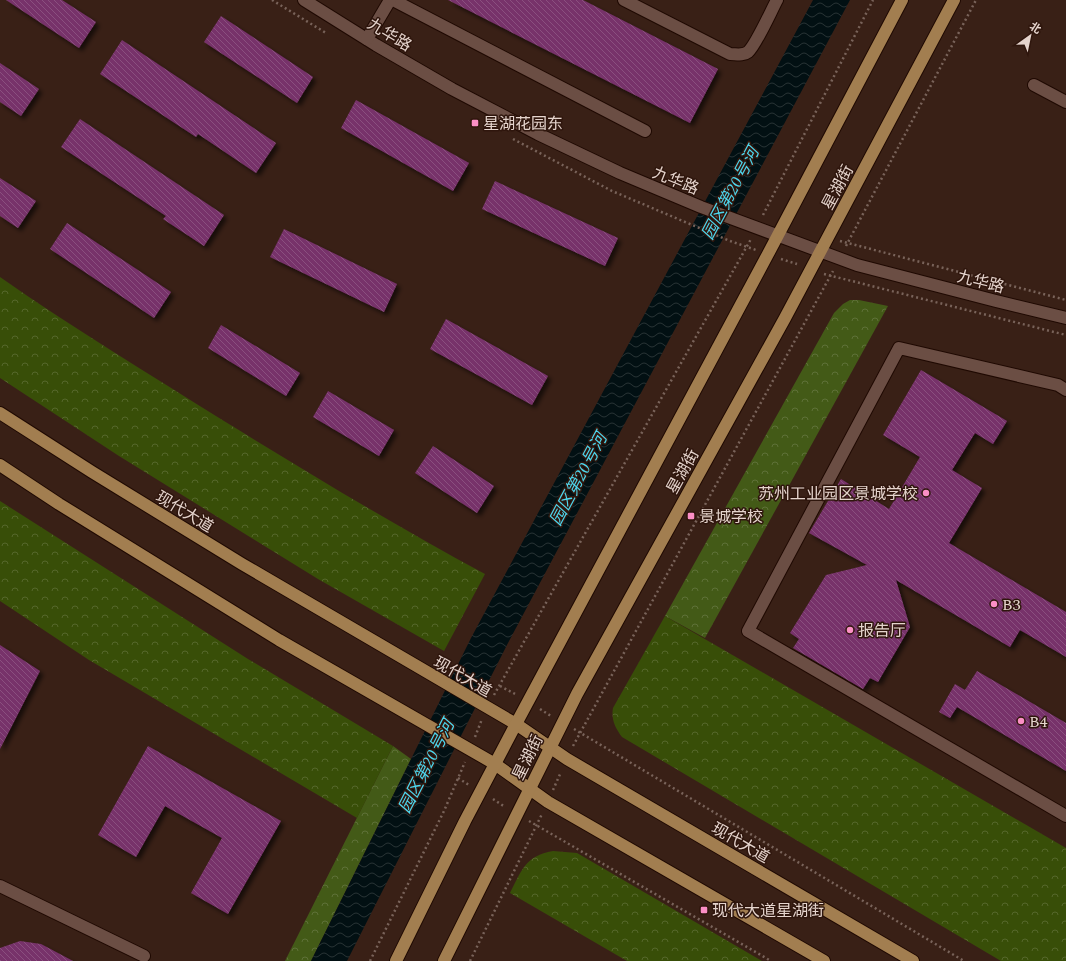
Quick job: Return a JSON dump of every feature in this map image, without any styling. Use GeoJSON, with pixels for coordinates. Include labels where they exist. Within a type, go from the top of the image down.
{"type":"FeatureCollection","features":[{"type":"Feature","properties":{"kind":"main road","name":"星湖街"},"geometry":{"type":"LineString","coordinates":[[396,961],[480,792],[902,0]]}},
{"type":"Feature","properties":{"kind":"main road","name":"星湖街"},"geometry":{"type":"LineString","coordinates":[[444,961],[584,680],[821,252],[954,0]]}},
{"type":"Feature","properties":{"kind":"main road","name":"现代大道"},"geometry":{"type":"LineString","coordinates":[[0,413],[183,528],[442,682],[516,724],[567,759],[913,961]]}},
{"type":"Feature","properties":{"kind":"main road"},"geometry":{"type":"LineString","coordinates":[[0,465],[59,504],[279,640],[495,764],[548,802],[824,961]]}},
{"type":"Feature","properties":{"kind":"street","name":"九华路"},"geometry":{"type":"LineString","coordinates":[[304,0],[452,89],[538,134],[620,173],[701,207],[870,269],[1066,318]]}},
{"type":"Feature","properties":{"kind":"street"},"geometry":{"type":"LineString","coordinates":[[367,39],[390,0]]}},
{"type":"Feature","properties":{"kind":"street"},"geometry":{"type":"LineString","coordinates":[[393,0],[645,131]]}},
{"type":"Feature","properties":{"kind":"street"},"geometry":{"type":"LineString","coordinates":[[624,0],[730,54],[740,55],[748,52],[753,46],[777,0]]}},
{"type":"Feature","properties":{"kind":"street"},"geometry":{"type":"LineString","coordinates":[[1034,85],[1066,102]]}},
{"type":"Feature","properties":{"kind":"street"},"geometry":{"type":"LineString","coordinates":[[1066,390],[1058,385],[899,348],[748,631],[1066,816]]}},
{"type":"Feature","properties":{"kind":"street"},"geometry":{"type":"LineString","coordinates":[[0,886],[144,956]]}},
{"type":"Feature","properties":{"kind":"path"},"geometry":{"type":"LineString","coordinates":[[757,214],[762,217],[872,0]]}},
{"type":"Feature","properties":{"kind":"path"},"geometry":{"type":"LineString","coordinates":[[470,961],[580,733],[840,259],[976,0]]}},
{"type":"Feature","properties":{"kind":"path"},"geometry":{"type":"LineString","coordinates":[[693,224],[724,238]]}},
{"type":"Feature","properties":{"kind":"path"},"geometry":{"type":"LineString","coordinates":[[370,961],[444,811],[458,778],[466,747],[485,707],[500,686],[757,227]]}},
{"type":"Feature","properties":{"kind":"path"},"geometry":{"type":"LineString","coordinates":[[828,238],[1066,300]]}},
{"type":"Feature","properties":{"kind":"path"},"geometry":{"type":"LineString","coordinates":[[500,686],[964,961]]}},
{"type":"Feature","properties":{"kind":"path"},"geometry":{"type":"LineString","coordinates":[[458,778],[536,826],[771,961]]}},
{"type":"Feature","properties":{"kind":"green space"},"geometry":{"type":"Polygon","coordinates":[[[0,277],[83,333],[256,441],[386,518],[485,574],[444,651],[318,579],[119,456],[0,378],[0,277]]]}},
{"type":"Feature","properties":{"kind":"green space"},"geometry":{"type":"Polygon","coordinates":[[[850,300],[859,300],[888,306],[705,638],[665,616],[834,313],[843,304],[850,300]]]}},
{"type":"Feature","properties":{"kind":"green space"},"geometry":{"type":"Polygon","coordinates":[[[0,501],[248,659],[393,746],[357,818],[89,660],[0,601],[0,501]]]}},
{"type":"Feature","properties":{"kind":"green space"},"geometry":{"type":"Polygon","coordinates":[[[665,616],[1066,848],[1066,961],[1001,961],[622,737],[614,723],[613,708],[665,616]]]}},
{"type":"Feature","properties":{"kind":"green space"},"geometry":{"type":"Polygon","coordinates":[[[393,746],[411,759],[311,961],[285,961],[393,746]]]}},
{"type":"Feature","properties":{"kind":"green space"},"geometry":{"type":"Polygon","coordinates":[[[553,851],[577,853],[762,961],[627,961],[510,893],[521,871],[530,860],[536,856],[553,851]]]}},
{"type":"Feature","properties":{"kind":"water","name":"园区第20号河"},"geometry":{"type":"Polygon","coordinates":[[[813,0],[850,0],[508,643],[347,961],[311,961],[471,638],[813,0]]]}},
{"type":"Feature","properties":{"kind":"building"},"geometry":{"type":"Polygon","coordinates":[[[6,0],[62,0],[96,22],[79,48],[6,0]]]}},
{"type":"Feature","properties":{"kind":"building"},"geometry":{"type":"Polygon","coordinates":[[[448,0],[583,0],[718,69],[690,123],[448,0]]]}},
{"type":"Feature","properties":{"kind":"building"},"geometry":{"type":"Polygon","coordinates":[[[221,16],[313,77],[297,103],[204,42],[221,16]]]}},
{"type":"Feature","properties":{"kind":"building"},"geometry":{"type":"Polygon","coordinates":[[[122,40],[276,143],[256,173],[198,134],[196,137],[100,74],[122,40]]]}},
{"type":"Feature","properties":{"kind":"building"},"geometry":{"type":"Polygon","coordinates":[[[0,63],[39,89],[21,116],[0,102],[0,63]]]}},
{"type":"Feature","properties":{"kind":"building"},"geometry":{"type":"Polygon","coordinates":[[[356,100],[469,163],[453,191],[341,128],[356,100]]]}},
{"type":"Feature","properties":{"kind":"building"},"geometry":{"type":"Polygon","coordinates":[[[80,119],[224,215],[204,246],[163,219],[166,216],[61,147],[80,119]]]}},
{"type":"Feature","properties":{"kind":"building"},"geometry":{"type":"Polygon","coordinates":[[[0,178],[36,201],[18,228],[0,216],[0,178]]]}},
{"type":"Feature","properties":{"kind":"building"},"geometry":{"type":"Polygon","coordinates":[[[495,181],[618,238],[605,266],[482,209],[495,181]]]}},
{"type":"Feature","properties":{"kind":"building"},"geometry":{"type":"Polygon","coordinates":[[[67,223],[171,292],[154,318],[50,249],[67,223]]]}},
{"type":"Feature","properties":{"kind":"building"},"geometry":{"type":"Polygon","coordinates":[[[284,229],[397,284],[384,312],[270,257],[284,229]]]}},
{"type":"Feature","properties":{"kind":"building"},"geometry":{"type":"Polygon","coordinates":[[[446,319],[548,376],[532,405],[430,349],[446,319]]]}},
{"type":"Feature","properties":{"kind":"building"},"geometry":{"type":"Polygon","coordinates":[[[221,325],[300,373],[286,396],[208,348],[221,325]]]}},
{"type":"Feature","properties":{"kind":"building"},"geometry":{"type":"Polygon","coordinates":[[[921,370],[1007,421],[993,444],[975,433],[952,470],[982,488],[949,543],[1066,612],[1066,657],[1020,630],[1010,647],[896,580],[910,627],[878,682],[870,678],[863,689],[793,648],[799,639],[790,633],[826,575],[867,565],[809,533],[841,479],[889,509],[920,457],[883,435],[921,370]]]}},
{"type":"Feature","properties":{"kind":"building"},"geometry":{"type":"Polygon","coordinates":[[[328,391],[394,430],[379,456],[313,417],[328,391]]]}},
{"type":"Feature","properties":{"kind":"building"},"geometry":{"type":"Polygon","coordinates":[[[433,446],[494,486],[477,513],[415,473],[433,446]]]}},
{"type":"Feature","properties":{"kind":"building"},"geometry":{"type":"Polygon","coordinates":[[[0,645],[40,671],[0,749],[0,645]]]}},
{"type":"Feature","properties":{"kind":"building","name":"B4"},"geometry":{"type":"Polygon","coordinates":[[[977,671],[1066,723],[1066,771],[957,707],[950,718],[939,712],[955,684],[965,690],[977,671]]]}},
{"type":"Feature","properties":{"kind":"building"},"geometry":{"type":"Polygon","coordinates":[[[148,746],[281,821],[228,914],[191,893],[222,838],[165,806],[136,857],[98,835],[148,746]]]}},
{"type":"Feature","properties":{"kind":"building"},"geometry":{"type":"Polygon","coordinates":[[[20,941],[41,944],[73,961],[0,961],[0,948],[20,941]]]}},
{"type":"Feature","properties":{"kind":"place","name":"星湖花园东"},"geometry":{"type":"Point","coordinates":[475,123]}},
{"type":"Feature","properties":{"kind":"place","name":"苏州工业园区景城学校"},"geometry":{"type":"Point","coordinates":[926,493]}},
{"type":"Feature","properties":{"kind":"place","name":"景城学校"},"geometry":{"type":"Point","coordinates":[691,516]}},
{"type":"Feature","properties":{"kind":"place","name":"B3"},"geometry":{"type":"Point","coordinates":[994,604]}},
{"type":"Feature","properties":{"kind":"place","name":"报告厅"},"geometry":{"type":"Point","coordinates":[850,630]}},
{"type":"Feature","properties":{"kind":"place","name":"B4"},"geometry":{"type":"Point","coordinates":[1021,721]}},
{"type":"Feature","properties":{"kind":"place","name":"现代大道星湖街"},"geometry":{"type":"Point","coordinates":[704,910]}}]}
